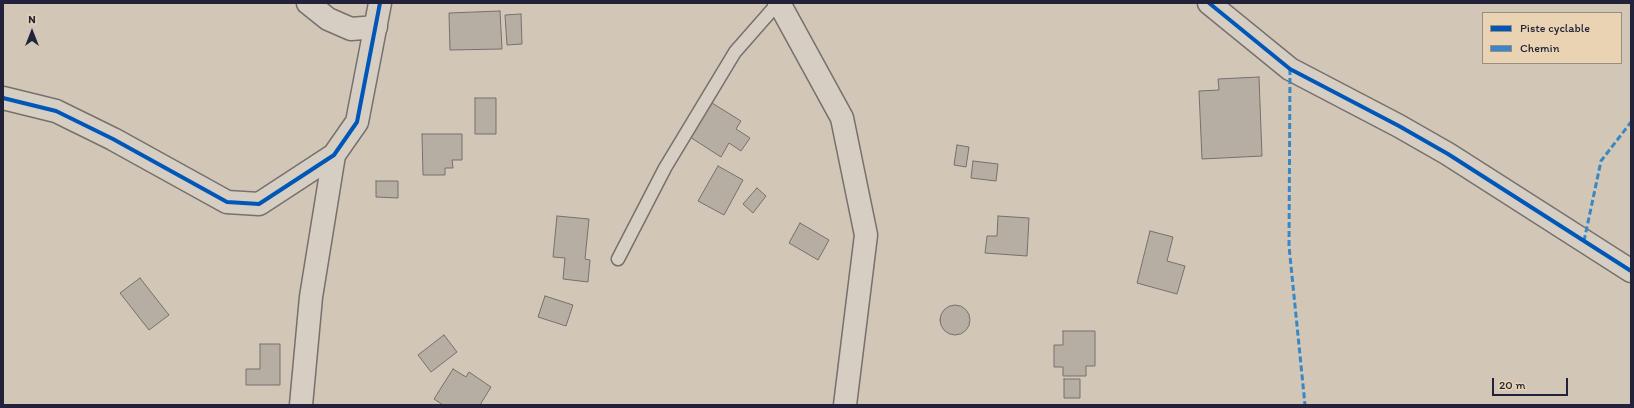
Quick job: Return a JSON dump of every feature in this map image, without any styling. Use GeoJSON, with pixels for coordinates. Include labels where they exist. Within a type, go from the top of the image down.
{"type":"FeatureCollection","features":[{"type":"Feature","properties":{"kind":"street"},"geometry":{"type":"LineString","coordinates":[[308,3],[328,19],[351,29],[376,27]]}},
{"type":"Feature","properties":{"kind":"street"},"geometry":{"type":"LineString","coordinates":[[3,98],[56,111],[227,202],[259,204],[334,155],[357,122],[380,3]]}},
{"type":"Feature","properties":{"kind":"street"},"geometry":{"type":"LineString","coordinates":[[778,3],[842,118],[866,235],[845,405]]}},
{"type":"Feature","properties":{"kind":"street"},"geometry":{"type":"LineString","coordinates":[[1209,3],[1290,69],[1399,126],[1448,154],[1631,271]]}},
{"type":"Feature","properties":{"kind":"street"},"geometry":{"type":"LineString","coordinates":[[301,405],[311,297],[334,155]]}},
{"type":"Feature","properties":{"kind":"lane"},"geometry":{"type":"LineString","coordinates":[[618,259],[665,168],[735,52],[778,3]]}},
{"type":"Feature","properties":{"kind":"building"},"geometry":{"type":"Polygon","coordinates":[[[500,11],[502,49],[450,50],[449,13],[500,11]]]}},
{"type":"Feature","properties":{"kind":"building"},"geometry":{"type":"Polygon","coordinates":[[[521,14],[522,44],[507,45],[505,15],[521,14]]]}},
{"type":"Feature","properties":{"kind":"building"},"geometry":{"type":"Polygon","coordinates":[[[1259,77],[1262,156],[1202,159],[1199,91],[1219,90],[1218,79],[1259,77]]]}},
{"type":"Feature","properties":{"kind":"building"},"geometry":{"type":"Polygon","coordinates":[[[475,98],[496,98],[496,134],[475,134],[475,98]]]}},
{"type":"Feature","properties":{"kind":"building"},"geometry":{"type":"Polygon","coordinates":[[[712,103],[741,121],[736,129],[750,138],[741,151],[729,143],[721,157],[690,137],[712,103]]]}},
{"type":"Feature","properties":{"kind":"building"},"geometry":{"type":"Polygon","coordinates":[[[422,134],[462,134],[462,160],[452,160],[453,168],[445,168],[445,175],[423,175],[422,134]]]}},
{"type":"Feature","properties":{"kind":"building"},"geometry":{"type":"Polygon","coordinates":[[[957,145],[969,147],[966,167],[954,165],[957,145]]]}},
{"type":"Feature","properties":{"kind":"building"},"geometry":{"type":"Polygon","coordinates":[[[973,161],[998,164],[996,181],[971,178],[973,161]]]}},
{"type":"Feature","properties":{"kind":"building"},"geometry":{"type":"Polygon","coordinates":[[[718,166],[743,180],[724,215],[698,201],[718,166]]]}},
{"type":"Feature","properties":{"kind":"building"},"geometry":{"type":"Polygon","coordinates":[[[376,181],[398,181],[398,198],[376,197],[376,181]]]}},
{"type":"Feature","properties":{"kind":"building"},"geometry":{"type":"Polygon","coordinates":[[[757,188],[766,196],[753,213],[743,204],[757,188]]]}},
{"type":"Feature","properties":{"kind":"building"},"geometry":{"type":"Polygon","coordinates":[[[557,216],[589,219],[585,259],[590,260],[588,282],[563,279],[565,258],[553,257],[557,216]]]}},
{"type":"Feature","properties":{"kind":"building"},"geometry":{"type":"Polygon","coordinates":[[[998,216],[1029,218],[1027,256],[985,253],[987,236],[997,236],[998,216]]]}},
{"type":"Feature","properties":{"kind":"building"},"geometry":{"type":"Polygon","coordinates":[[[800,223],[829,240],[818,260],[789,243],[800,223]]]}},
{"type":"Feature","properties":{"kind":"building"},"geometry":{"type":"Polygon","coordinates":[[[1150,231],[1173,237],[1167,261],[1185,266],[1177,294],[1137,283],[1150,231]]]}},
{"type":"Feature","properties":{"kind":"building"},"geometry":{"type":"Polygon","coordinates":[[[140,278],[169,315],[149,330],[120,293],[140,278]]]}},
{"type":"Feature","properties":{"kind":"building"},"geometry":{"type":"Polygon","coordinates":[[[545,296],[573,305],[566,326],[538,317],[545,296]]]}},
{"type":"Feature","properties":{"kind":"building"},"geometry":{"type":"Polygon","coordinates":[[[955,305],[965,310],[970,320],[965,330],[955,335],[945,330],[940,320],[945,310],[955,305]]]}},
{"type":"Feature","properties":{"kind":"building"},"geometry":{"type":"Polygon","coordinates":[[[1063,331],[1095,331],[1095,366],[1086,366],[1086,376],[1063,376],[1063,367],[1054,367],[1054,345],[1063,345],[1063,331]]]}},
{"type":"Feature","properties":{"kind":"building"},"geometry":{"type":"Polygon","coordinates":[[[444,335],[457,352],[431,372],[418,355],[444,335]]]}},
{"type":"Feature","properties":{"kind":"building"},"geometry":{"type":"Polygon","coordinates":[[[260,344],[280,344],[280,385],[246,385],[246,369],[260,369],[260,344]]]}},
{"type":"Feature","properties":{"kind":"building"},"geometry":{"type":"Polygon","coordinates":[[[453,369],[466,377],[469,372],[491,387],[480,405],[443,405],[434,399],[453,369]]]}},
{"type":"Feature","properties":{"kind":"building"},"geometry":{"type":"Polygon","coordinates":[[[1064,379],[1080,379],[1080,398],[1064,398],[1064,379]]]}},
{"type":"Feature","properties":{"kind":"marked path"},"geometry":{"type":"LineString","coordinates":[[1290,69],[1289,246],[1305,405]]}},
{"type":"Feature","properties":{"kind":"marked path"},"geometry":{"type":"LineString","coordinates":[[1584,241],[1601,161],[1631,122]]}},
{"type":"Feature","properties":{"kind":"cycle path"},"geometry":{"type":"LineString","coordinates":[[3,98],[56,111],[113,139],[227,202],[259,204],[334,155],[357,122],[380,3]]}},
{"type":"Feature","properties":{"kind":"cycle path"},"geometry":{"type":"LineString","coordinates":[[1209,3],[1290,69],[1399,126],[1448,154],[1631,271]]}}]}
